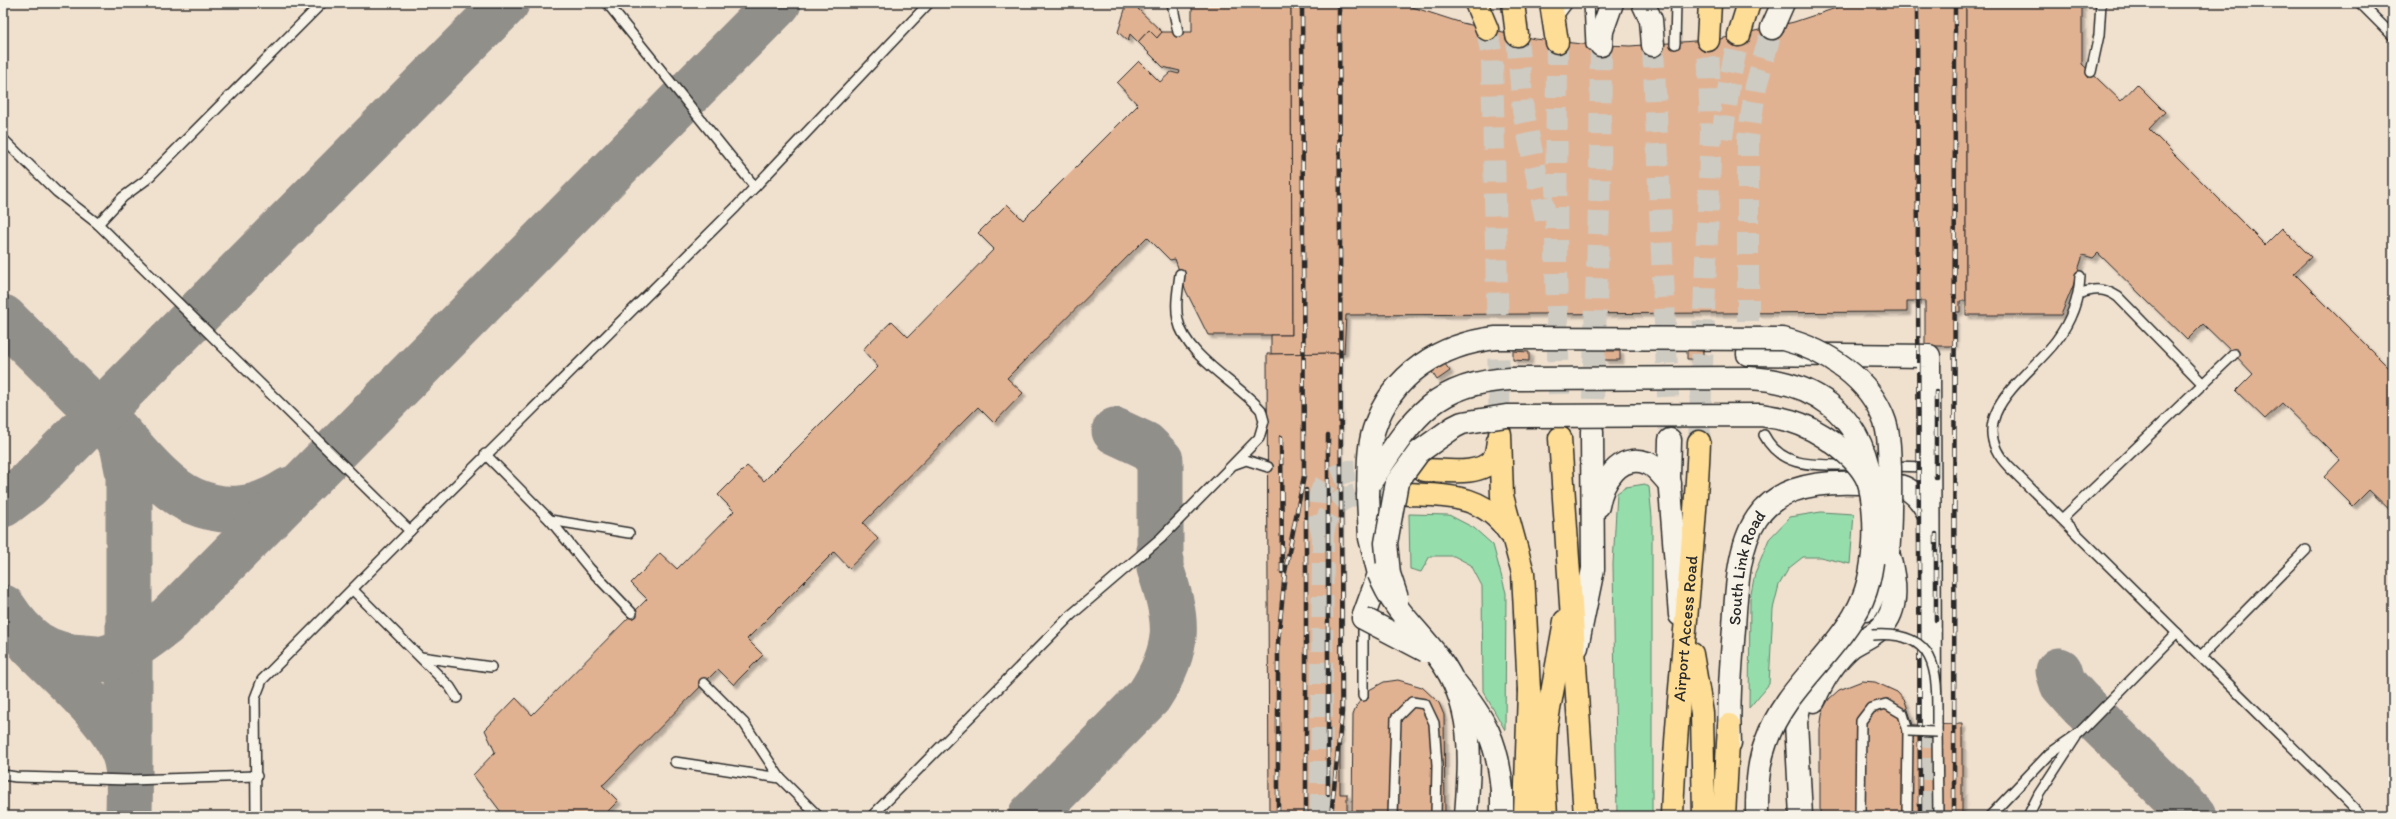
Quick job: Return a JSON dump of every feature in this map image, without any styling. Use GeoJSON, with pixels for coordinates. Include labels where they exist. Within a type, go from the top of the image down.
{"type":"FeatureCollection","features":[{"type":"Feature","properties":{"kind":"main road"},"geometry":{"type":"LineString","coordinates":[[1476,3],[1487,29]]}},
{"type":"Feature","properties":{"kind":"main road"},"geometry":{"type":"LineString","coordinates":[[1708,40],[1710,3]]}},
{"type":"Feature","properties":{"kind":"main road"},"geometry":{"type":"LineString","coordinates":[[1513,6],[1517,35]]}},
{"type":"Feature","properties":{"kind":"main road"},"geometry":{"type":"LineString","coordinates":[[1739,35],[1748,7]]}},
{"type":"Feature","properties":{"kind":"main road"},"geometry":{"type":"LineString","coordinates":[[1424,470],[1470,470],[1483,468],[1494,459],[1500,434],[1502,496],[1523,573],[1530,690],[1544,780]]}},
{"type":"Feature","properties":{"kind":"main road"},"geometry":{"type":"LineString","coordinates":[[1560,438],[1586,816]]}},
{"type":"Feature","properties":{"kind":"main road","name":"Airport Access Road"},"geometry":{"type":"LineString","coordinates":[[1672,816],[1683,654],[1696,510],[1699,442]]}},
{"type":"Feature","properties":{"kind":"main road"},"geometry":{"type":"LineString","coordinates":[[1409,494],[1454,497],[1473,502],[1488,509],[1509,532],[1517,550]]}},
{"type":"Feature","properties":{"kind":"main road"},"geometry":{"type":"LineString","coordinates":[[1546,816],[1544,780],[1546,726],[1571,589]]}},
{"type":"Feature","properties":{"kind":"main road"},"geometry":{"type":"LineString","coordinates":[[1686,622],[1702,713],[1704,816]]}},
{"type":"Feature","properties":{"kind":"main road"},"geometry":{"type":"LineString","coordinates":[[1525,816],[1530,690]]}},
{"type":"Feature","properties":{"kind":"main road"},"geometry":{"type":"LineString","coordinates":[[1724,816],[1729,725]]}},
{"type":"Feature","properties":{"kind":"street"},"geometry":{"type":"LineString","coordinates":[[1598,40],[1612,3]]}},
{"type":"Feature","properties":{"kind":"street"},"geometry":{"type":"LineString","coordinates":[[1772,28],[1783,3]]}},
{"type":"Feature","properties":{"kind":"street"},"geometry":{"type":"LineString","coordinates":[[1647,11],[1653,45]]}},
{"type":"Feature","properties":{"kind":"street"},"geometry":{"type":"LineString","coordinates":[[1466,816],[1470,765],[1468,733],[1461,695],[1439,658],[1394,605],[1379,574],[1370,538],[1368,486],[1369,449],[1374,429],[1382,412],[1404,380],[1433,356],[1450,348],[1468,342],[1496,338],[1783,339],[1808,346],[1836,361],[1862,385],[1880,411],[1885,421],[1889,440],[1890,527],[1888,553],[1896,580],[1894,598],[1885,622],[1863,632],[1816,672],[1802,694],[1796,722],[1801,791],[1801,816]]}},
{"type":"Feature","properties":{"kind":"street","name":"South Link Road"},"geometry":{"type":"LineString","coordinates":[[1748,354],[1929,356],[1929,515],[1935,727]]}},
{"type":"Feature","properties":{"kind":"street"},"geometry":{"type":"LineString","coordinates":[[1368,486],[1406,428],[1420,414],[1442,397],[1473,384],[1510,379],[1749,378],[1764,379],[1794,386],[1824,400],[1839,412],[1851,426],[1860,441],[1870,476],[1872,541],[1863,604],[1863,632]]}},
{"type":"Feature","properties":{"kind":"street"},"geometry":{"type":"LineString","coordinates":[[1502,816],[1500,763],[1494,741],[1481,716],[1412,628],[1398,601],[1389,574],[1386,543],[1397,482],[1419,452],[1437,437],[1462,423],[1485,418],[1506,416],[1761,415],[1791,421],[1810,428],[1842,450],[1855,463],[1868,481],[1874,538],[1873,564],[1866,591],[1854,616],[1792,694],[1777,718],[1766,741],[1757,776],[1757,816]]}},
{"type":"Feature","properties":{"kind":"street"},"geometry":{"type":"LineString","coordinates":[[1575,654],[1593,569],[1592,432]]}},
{"type":"Feature","properties":{"kind":"street"},"geometry":{"type":"LineString","coordinates":[[1670,440],[1670,484],[1683,654]]}},
{"type":"Feature","properties":{"kind":"street"},"geometry":{"type":"LineString","coordinates":[[1593,533],[1598,502],[1605,482],[1620,465],[1637,461],[1648,463],[1670,484]]}},
{"type":"Feature","properties":{"kind":"street"},"geometry":{"type":"LineString","coordinates":[[1897,484],[1929,467]]}},
{"type":"Feature","properties":{"kind":"street","name":"South Link Road"},"geometry":{"type":"LineString","coordinates":[[1734,816],[1729,725],[1738,574],[1742,550],[1754,521],[1762,510],[1778,497],[1796,489],[1814,484],[1834,482],[1897,484],[1910,490],[1921,499],[1929,515]]}},
{"type":"Feature","properties":{"kind":"street"},"geometry":{"type":"LineString","coordinates":[[1379,574],[1364,618],[1439,658]]}},
{"type":"Feature","properties":{"kind":"lane"},"geometry":{"type":"LineString","coordinates":[[98,224],[123,197],[146,180],[322,3]]}},
{"type":"Feature","properties":{"kind":"lane"},"geometry":{"type":"LineString","coordinates":[[607,3],[755,187]]}},
{"type":"Feature","properties":{"kind":"lane"},"geometry":{"type":"LineString","coordinates":[[256,816],[255,698],[262,680],[353,590],[485,454],[755,187],[929,3]]}},
{"type":"Feature","properties":{"kind":"lane"},"geometry":{"type":"LineString","coordinates":[[1172,3],[1178,32]]}},
{"type":"Feature","properties":{"kind":"lane"},"geometry":{"type":"LineString","coordinates":[[1554,22],[1568,3]]}},
{"type":"Feature","properties":{"kind":"lane"},"geometry":{"type":"LineString","coordinates":[[1589,3],[1598,40]]}},
{"type":"Feature","properties":{"kind":"lane"},"geometry":{"type":"LineString","coordinates":[[2091,72],[2099,35],[2101,3]]}},
{"type":"Feature","properties":{"kind":"lane"},"geometry":{"type":"LineString","coordinates":[[2360,3],[2393,36]]}},
{"type":"Feature","properties":{"kind":"lane"},"geometry":{"type":"LineString","coordinates":[[1675,44],[1676,4]]}},
{"type":"Feature","properties":{"kind":"lane"},"geometry":{"type":"LineString","coordinates":[[3,139],[57,192],[98,224],[410,531]]}},
{"type":"Feature","properties":{"kind":"lane"},"geometry":{"type":"LineString","coordinates":[[872,816],[1071,615],[1161,538],[1259,438],[1264,421],[1261,410],[1194,349],[1184,337],[1178,321],[1176,302],[1180,274]]}},
{"type":"Feature","properties":{"kind":"lane"},"geometry":{"type":"LineString","coordinates":[[2080,276],[2079,294],[2074,314],[2057,340],[2009,391],[1997,408],[1992,428],[1996,449],[2004,462],[2362,816]]}},
{"type":"Feature","properties":{"kind":"lane"},"geometry":{"type":"LineString","coordinates":[[2079,294],[2099,289],[2110,291],[2139,318],[2203,384]]}},
{"type":"Feature","properties":{"kind":"lane"},"geometry":{"type":"LineString","coordinates":[[2062,519],[2234,354]]}},
{"type":"Feature","properties":{"kind":"lane"},"geometry":{"type":"LineString","coordinates":[[1764,435],[1770,447],[1781,456],[1806,464],[1929,467]]}},
{"type":"Feature","properties":{"kind":"lane"},"geometry":{"type":"LineString","coordinates":[[485,454],[550,520],[590,569],[632,613]]}},
{"type":"Feature","properties":{"kind":"lane"},"geometry":{"type":"LineString","coordinates":[[1234,465],[1246,460],[1268,467]]}},
{"type":"Feature","properties":{"kind":"lane"},"geometry":{"type":"LineString","coordinates":[[550,520],[629,533]]}},
{"type":"Feature","properties":{"kind":"lane"},"geometry":{"type":"LineString","coordinates":[[2201,656],[2306,550]]}},
{"type":"Feature","properties":{"kind":"lane"},"geometry":{"type":"LineString","coordinates":[[353,590],[450,687],[457,698]]}},
{"type":"Feature","properties":{"kind":"lane"},"geometry":{"type":"LineString","coordinates":[[1363,696],[1364,618]]}},
{"type":"Feature","properties":{"kind":"lane"},"geometry":{"type":"LineString","coordinates":[[1863,632],[1899,635],[1911,640],[1928,655],[1933,664],[1937,679],[1935,727],[1938,816]]}},
{"type":"Feature","properties":{"kind":"lane"},"geometry":{"type":"LineString","coordinates":[[1990,816],[2049,754],[2079,732],[2177,633]]}},
{"type":"Feature","properties":{"kind":"lane"},"geometry":{"type":"LineString","coordinates":[[421,658],[491,667]]}},
{"type":"Feature","properties":{"kind":"lane"},"geometry":{"type":"LineString","coordinates":[[704,683],[744,723],[780,778],[818,816]]}},
{"type":"Feature","properties":{"kind":"lane"},"geometry":{"type":"LineString","coordinates":[[1393,816],[1396,718],[1412,702],[1425,704],[1434,723],[1438,765],[1436,816]]}},
{"type":"Feature","properties":{"kind":"lane"},"geometry":{"type":"LineString","coordinates":[[1860,816],[1860,721],[1872,708],[1886,704],[1903,714],[1908,731],[1907,816]]}},
{"type":"Feature","properties":{"kind":"lane"},"geometry":{"type":"LineString","coordinates":[[1908,731],[1935,727]]}},
{"type":"Feature","properties":{"kind":"lane"},"geometry":{"type":"LineString","coordinates":[[2028,816],[2038,794],[2079,732]]}},
{"type":"Feature","properties":{"kind":"lane"},"geometry":{"type":"LineString","coordinates":[[675,762],[780,778]]}},
{"type":"Feature","properties":{"kind":"lane"},"geometry":{"type":"LineString","coordinates":[[3,775],[16,777],[129,780],[256,776]]}},
{"type":"Feature","properties":{"kind":"shaded area"},"geometry":{"type":"Polygon","coordinates":[[[3,3],[2393,3],[2393,816],[3,816],[3,3]]]}},
{"type":"Feature","properties":{"kind":"green space"},"geometry":{"type":"Polygon","coordinates":[[[1645,484],[1649,487],[1652,517],[1652,816],[1617,816],[1613,564],[1617,493],[1626,487],[1645,484]]]}},
{"type":"Feature","properties":{"kind":"green space"},"geometry":{"type":"Polygon","coordinates":[[[1821,512],[1854,514],[1850,564],[1820,557],[1803,557],[1789,568],[1779,585],[1773,609],[1769,684],[1749,708],[1750,599],[1755,573],[1769,539],[1790,517],[1821,512]]]}},
{"type":"Feature","properties":{"kind":"green space"},"geometry":{"type":"Polygon","coordinates":[[[1409,514],[1449,515],[1474,528],[1493,545],[1506,593],[1505,730],[1483,691],[1482,586],[1471,565],[1454,556],[1430,556],[1421,572],[1410,569],[1409,514]]]}},
{"type":"Feature","properties":{"kind":"building"},"geometry":{"type":"Polygon","coordinates":[[[1127,3],[1140,3],[1138,9],[1162,32],[1157,38],[1149,30],[1138,42],[1130,34],[1128,41],[1118,32],[1127,3]]]}},
{"type":"Feature","properties":{"kind":"building"},"geometry":{"type":"Polygon","coordinates":[[[1192,3],[1291,3],[1292,335],[1208,335],[1186,291],[1175,259],[1170,260],[1147,237],[1007,378],[1023,393],[994,423],[978,407],[863,523],[878,539],[868,550],[849,568],[834,552],[747,639],[763,655],[734,685],[718,669],[602,785],[618,801],[603,816],[504,816],[473,775],[495,752],[485,730],[516,698],[532,715],[647,599],[631,583],[660,553],[677,569],[734,511],[718,495],[747,466],[764,481],[878,367],[863,350],[867,345],[892,321],[908,337],[994,249],[978,233],[1007,204],[1023,220],[1138,105],[1117,83],[1139,61],[1160,82],[1171,72],[1179,74],[1180,71],[1163,67],[1138,42],[1149,30],[1157,38],[1162,32],[1192,32],[1192,3]]]}},
{"type":"Feature","properties":{"kind":"building"},"geometry":{"type":"Polygon","coordinates":[[[1291,3],[1400,3],[1462,23],[1535,39],[1582,44],[1630,46],[1720,39],[1794,22],[1851,3],[1966,3],[1966,301],[1960,301],[1960,312],[1955,312],[1954,346],[1925,346],[1925,301],[1907,301],[1907,312],[1346,315],[1344,353],[1271,354],[1271,335],[1292,335],[1291,3]]]}},
{"type":"Feature","properties":{"kind":"building"},"geometry":{"type":"Polygon","coordinates":[[[1966,3],[2082,3],[2082,64],[2121,101],[2137,84],[2165,112],[2149,129],[2265,245],[2282,228],[2311,257],[2294,273],[2393,372],[2393,513],[2369,490],[2353,506],[2324,477],[2340,460],[2326,446],[2282,403],[2265,419],[2236,391],[2253,374],[2234,354],[2203,324],[2187,340],[2098,253],[2093,258],[2083,255],[2073,286],[2061,315],[1966,315],[1966,3]]]}},
{"type":"Feature","properties":{"kind":"building"},"geometry":{"type":"Polygon","coordinates":[[[1687,350],[1703,351],[1703,359],[1687,359],[1687,350]]]}},
{"type":"Feature","properties":{"kind":"building"},"geometry":{"type":"Polygon","coordinates":[[[1513,351],[1529,352],[1529,361],[1513,360],[1513,351]]]}},
{"type":"Feature","properties":{"kind":"building"},"geometry":{"type":"Polygon","coordinates":[[[1604,351],[1620,351],[1620,360],[1604,360],[1604,351]]]}},
{"type":"Feature","properties":{"kind":"building"},"geometry":{"type":"Polygon","coordinates":[[[1339,353],[1340,794],[1347,794],[1347,816],[1269,816],[1267,354],[1339,353]]]}},
{"type":"Feature","properties":{"kind":"building"},"geometry":{"type":"Polygon","coordinates":[[[1445,364],[1450,371],[1437,380],[1432,372],[1445,364]]]}},
{"type":"Feature","properties":{"kind":"building"},"geometry":{"type":"Polygon","coordinates":[[[1398,680],[1422,687],[1439,703],[1444,715],[1445,816],[1352,816],[1353,715],[1357,705],[1369,690],[1384,682],[1398,680]]]}},
{"type":"Feature","properties":{"kind":"building"},"geometry":{"type":"Polygon","coordinates":[[[1862,681],[1875,682],[1897,692],[1905,701],[1913,725],[1962,724],[1962,816],[1820,816],[1820,729],[1823,709],[1829,699],[1839,690],[1862,681]]]}},
{"type":"Feature","properties":{"kind":"taxiway"},"geometry":{"type":"LineString","coordinates":[[3,504],[28,485],[506,3]]}},
{"type":"Feature","properties":{"kind":"taxiway"},"geometry":{"type":"LineString","coordinates":[[3,608],[19,629],[37,645],[58,654],[71,657],[99,659],[111,657],[128,649],[164,624],[778,3]]}},
{"type":"Feature","properties":{"kind":"taxiway"},"geometry":{"type":"LineString","coordinates":[[3,318],[109,423],[159,477],[181,495],[206,506],[243,509],[267,502],[290,490]]}},
{"type":"Feature","properties":{"kind":"taxiway"},"geometry":{"type":"LineString","coordinates":[[113,430],[123,445],[129,475],[129,780]]}},
{"type":"Feature","properties":{"kind":"taxiway"},"geometry":{"type":"LineString","coordinates":[[1031,816],[1149,696],[1167,663],[1171,648],[1173,618],[1166,586],[1160,568],[1160,460],[1145,445],[1115,431]]}},
{"type":"Feature","properties":{"kind":"taxiway"},"geometry":{"type":"LineString","coordinates":[[31,644],[93,707],[115,734],[125,755],[129,772],[129,816]]}},
{"type":"Feature","properties":{"kind":"taxiway"},"geometry":{"type":"LineString","coordinates":[[2059,671],[2063,684],[2078,701],[2194,816]]}},
{"type":"Feature","properties":{"kind":"tunnel"},"geometry":{"type":"LineString","coordinates":[[1748,354],[1748,138],[1756,86],[1772,28]]}},
{"type":"Feature","properties":{"kind":"tunnel"},"geometry":{"type":"LineString","coordinates":[[1487,29],[1492,58],[1500,434]]}},
{"type":"Feature","properties":{"kind":"tunnel"},"geometry":{"type":"LineString","coordinates":[[1517,35],[1523,110],[1548,229]]}},
{"type":"Feature","properties":{"kind":"tunnel"},"geometry":{"type":"LineString","coordinates":[[1722,138],[1730,78],[1739,35]]}},
{"type":"Feature","properties":{"kind":"tunnel"},"geometry":{"type":"LineString","coordinates":[[1699,442],[1711,133],[1708,40]]}},
{"type":"Feature","properties":{"kind":"tunnel"},"geometry":{"type":"LineString","coordinates":[[1557,42],[1556,272],[1560,434]]}},
{"type":"Feature","properties":{"kind":"tunnel"},"geometry":{"type":"LineString","coordinates":[[1592,432],[1600,174],[1601,45]]}},
{"type":"Feature","properties":{"kind":"tunnel"},"geometry":{"type":"LineString","coordinates":[[1653,45],[1670,440]]}},
{"type":"Feature","properties":{"kind":"tunnel"},"geometry":{"type":"LineString","coordinates":[[1323,536],[1319,521],[1318,507],[1320,493],[1328,479],[1349,471],[1387,469]]}},
{"type":"Feature","properties":{"kind":"tunnel"},"geometry":{"type":"LineString","coordinates":[[1323,535],[1327,519],[1334,507],[1343,500],[1354,495],[1366,493],[1409,494]]}},
{"type":"Feature","properties":{"kind":"tunnel"},"geometry":{"type":"LineString","coordinates":[[1321,816],[1323,536]]}},
{"type":"Feature","properties":{"kind":"tunnel"},"geometry":{"type":"LineString","coordinates":[[1930,725],[1930,816]]}},
{"type":"Feature","properties":{"kind":"railway"},"geometry":{"type":"LineString","coordinates":[[1278,816],[1278,642],[1285,572],[1304,476],[1302,3]]}},
{"type":"Feature","properties":{"kind":"railway"},"geometry":{"type":"LineString","coordinates":[[1331,816],[1342,712],[1339,3]]}},
{"type":"Feature","properties":{"kind":"railway"},"geometry":{"type":"LineString","coordinates":[[1917,3],[1920,816]]}},
{"type":"Feature","properties":{"kind":"railway"},"geometry":{"type":"LineString","coordinates":[[1954,816],[1955,3]]}},
{"type":"Feature","properties":{"kind":"railway"},"geometry":{"type":"LineString","coordinates":[[1936,392],[1936,477]]}},
{"type":"Feature","properties":{"kind":"railway"},"geometry":{"type":"LineString","coordinates":[[1328,435],[1328,794]]}},
{"type":"Feature","properties":{"kind":"railway"},"geometry":{"type":"LineString","coordinates":[[1281,437],[1282,572]]}},
{"type":"Feature","properties":{"kind":"railway"},"geometry":{"type":"LineString","coordinates":[[1306,490],[1306,816]]}},
{"type":"Feature","properties":{"kind":"railway"},"geometry":{"type":"LineString","coordinates":[[1936,534],[1936,620]]}}]}
